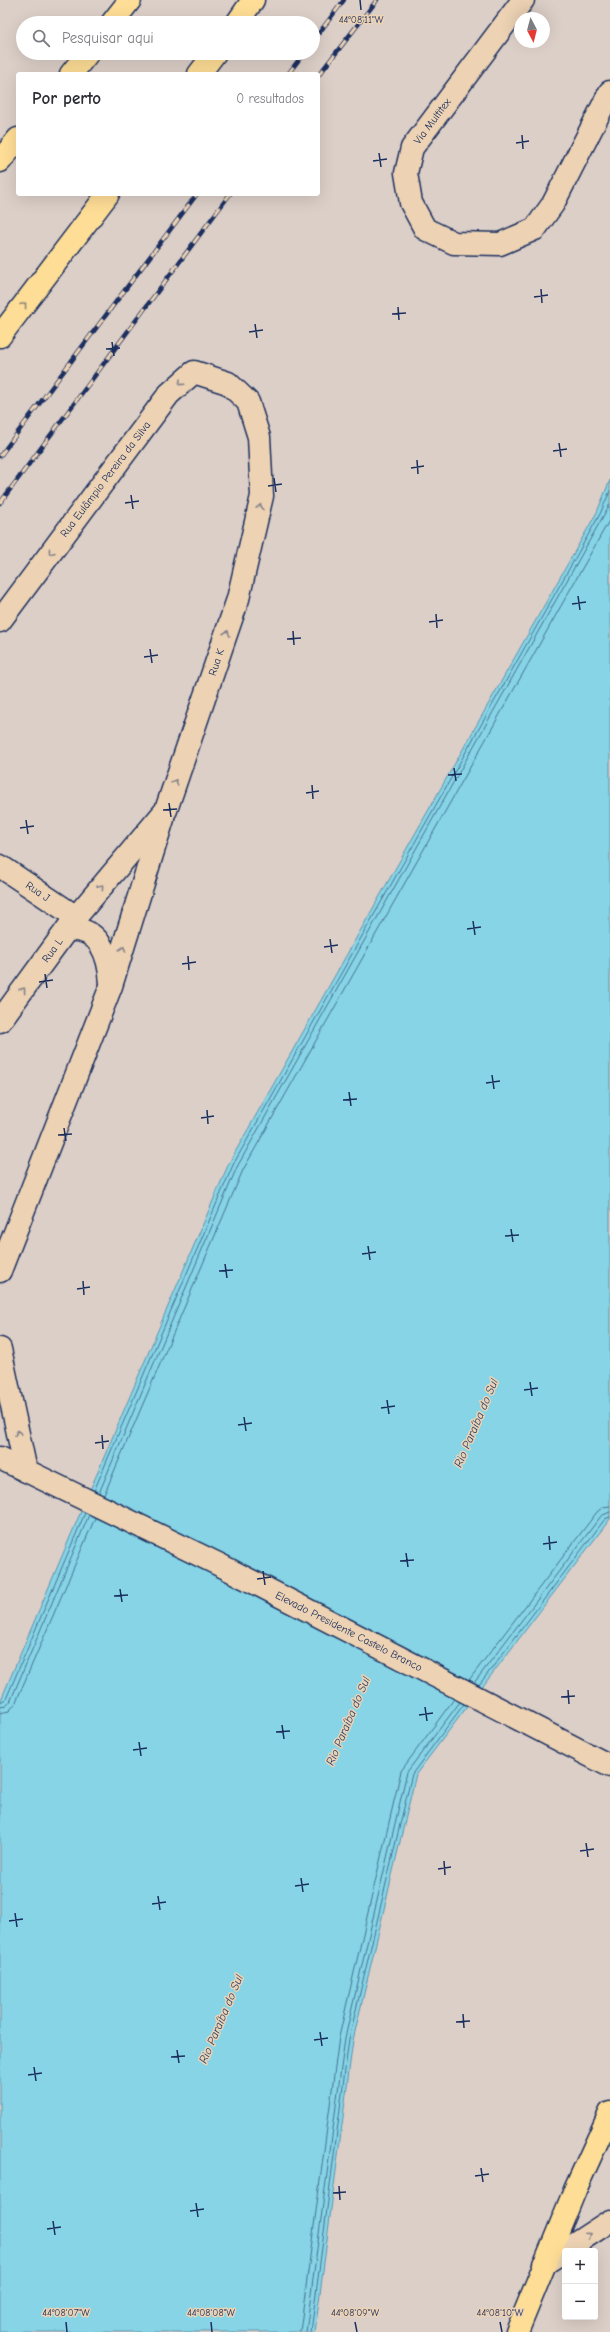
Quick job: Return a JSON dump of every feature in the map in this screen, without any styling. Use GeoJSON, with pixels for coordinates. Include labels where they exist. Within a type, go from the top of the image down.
{"type":"FeatureCollection","features":[{"type":"Feature","properties":{"kind":"main road"},"geometry":{"type":"LineString","coordinates":[[117,16],[130,0]]}},
{"type":"Feature","properties":{"kind":"main road"},"geometry":{"type":"LineString","coordinates":[[242,16],[253,0]]}},
{"type":"Feature","properties":{"kind":"main road"},"geometry":{"type":"LineString","coordinates":[[73,72],[82,60]]}},
{"type":"Feature","properties":{"kind":"main road"},"geometry":{"type":"LineString","coordinates":[[201,72],[210,60]]}},
{"type":"Feature","properties":{"kind":"main road"},"geometry":{"type":"LineString","coordinates":[[0,160],[16,141]]}},
{"type":"Feature","properties":{"kind":"main road"},"geometry":{"type":"LineString","coordinates":[[0,336],[106,196]]}},
{"type":"Feature","properties":{"kind":"main road"},"geometry":{"type":"LineString","coordinates":[[517,2332],[544,2264],[608,2124]]}},
{"type":"Feature","properties":{"kind":"street","name":"Via Multitex"},"geometry":{"type":"LineString","coordinates":[[523,0],[412,148],[406,173],[411,203],[425,229],[454,243],[500,244],[535,229],[553,204],[610,92]]}},
{"type":"Feature","properties":{"kind":"street","name":"Rua Eulâmpio Pereira da Silva"},"geometry":{"type":"LineString","coordinates":[[0,620],[169,394],[194,372],[228,383]]}},
{"type":"Feature","properties":{"kind":"street","name":"Rua K"},"geometry":{"type":"LineString","coordinates":[[72,924],[166,810],[238,599],[262,496],[259,437],[248,402],[228,383]]}},
{"type":"Feature","properties":{"kind":"street"},"geometry":{"type":"LineString","coordinates":[[0,1271],[111,986],[166,810]]}},
{"type":"Feature","properties":{"kind":"street","name":"Rua J"},"geometry":{"type":"LineString","coordinates":[[0,866],[72,924]]}},
{"type":"Feature","properties":{"kind":"street"},"geometry":{"type":"LineString","coordinates":[[72,924],[97,940],[106,957],[111,986]]}},
{"type":"Feature","properties":{"kind":"street","name":"Rua L"},"geometry":{"type":"LineString","coordinates":[[0,1021],[72,924]]}},
{"type":"Feature","properties":{"kind":"street"},"geometry":{"type":"LineString","coordinates":[[0,1349],[26,1471]]}},
{"type":"Feature","properties":{"kind":"street","name":"Elevado Presidente Castelo Branco"},"geometry":{"type":"LineString","coordinates":[[0,1458],[222,1566],[610,1766]]}},
{"type":"Feature","properties":{"kind":"street"},"geometry":{"type":"LineString","coordinates":[[544,2264],[610,2221]]}},
{"type":"Feature","properties":{"kind":"water","name":"Rio Paraíba do Sul"},"geometry":{"type":"Polygon","coordinates":[[[610,480],[610,1519],[416,1774],[353,2040],[315,2332],[0,2332],[0,1702],[229,1163],[597,512],[610,480]]]}},
{"type":"Feature","properties":{"kind":"railway"},"geometry":{"type":"LineString","coordinates":[[320,32],[344,0]]}},
{"type":"Feature","properties":{"kind":"railway"},"geometry":{"type":"LineString","coordinates":[[320,73],[377,0]]}},
{"type":"Feature","properties":{"kind":"railway"},"geometry":{"type":"LineString","coordinates":[[290,72],[299,60]]}},
{"type":"Feature","properties":{"kind":"railway"},"geometry":{"type":"LineString","coordinates":[[0,456],[195,196]]}},
{"type":"Feature","properties":{"kind":"railway"},"geometry":{"type":"LineString","coordinates":[[0,503],[229,196]]}}]}
